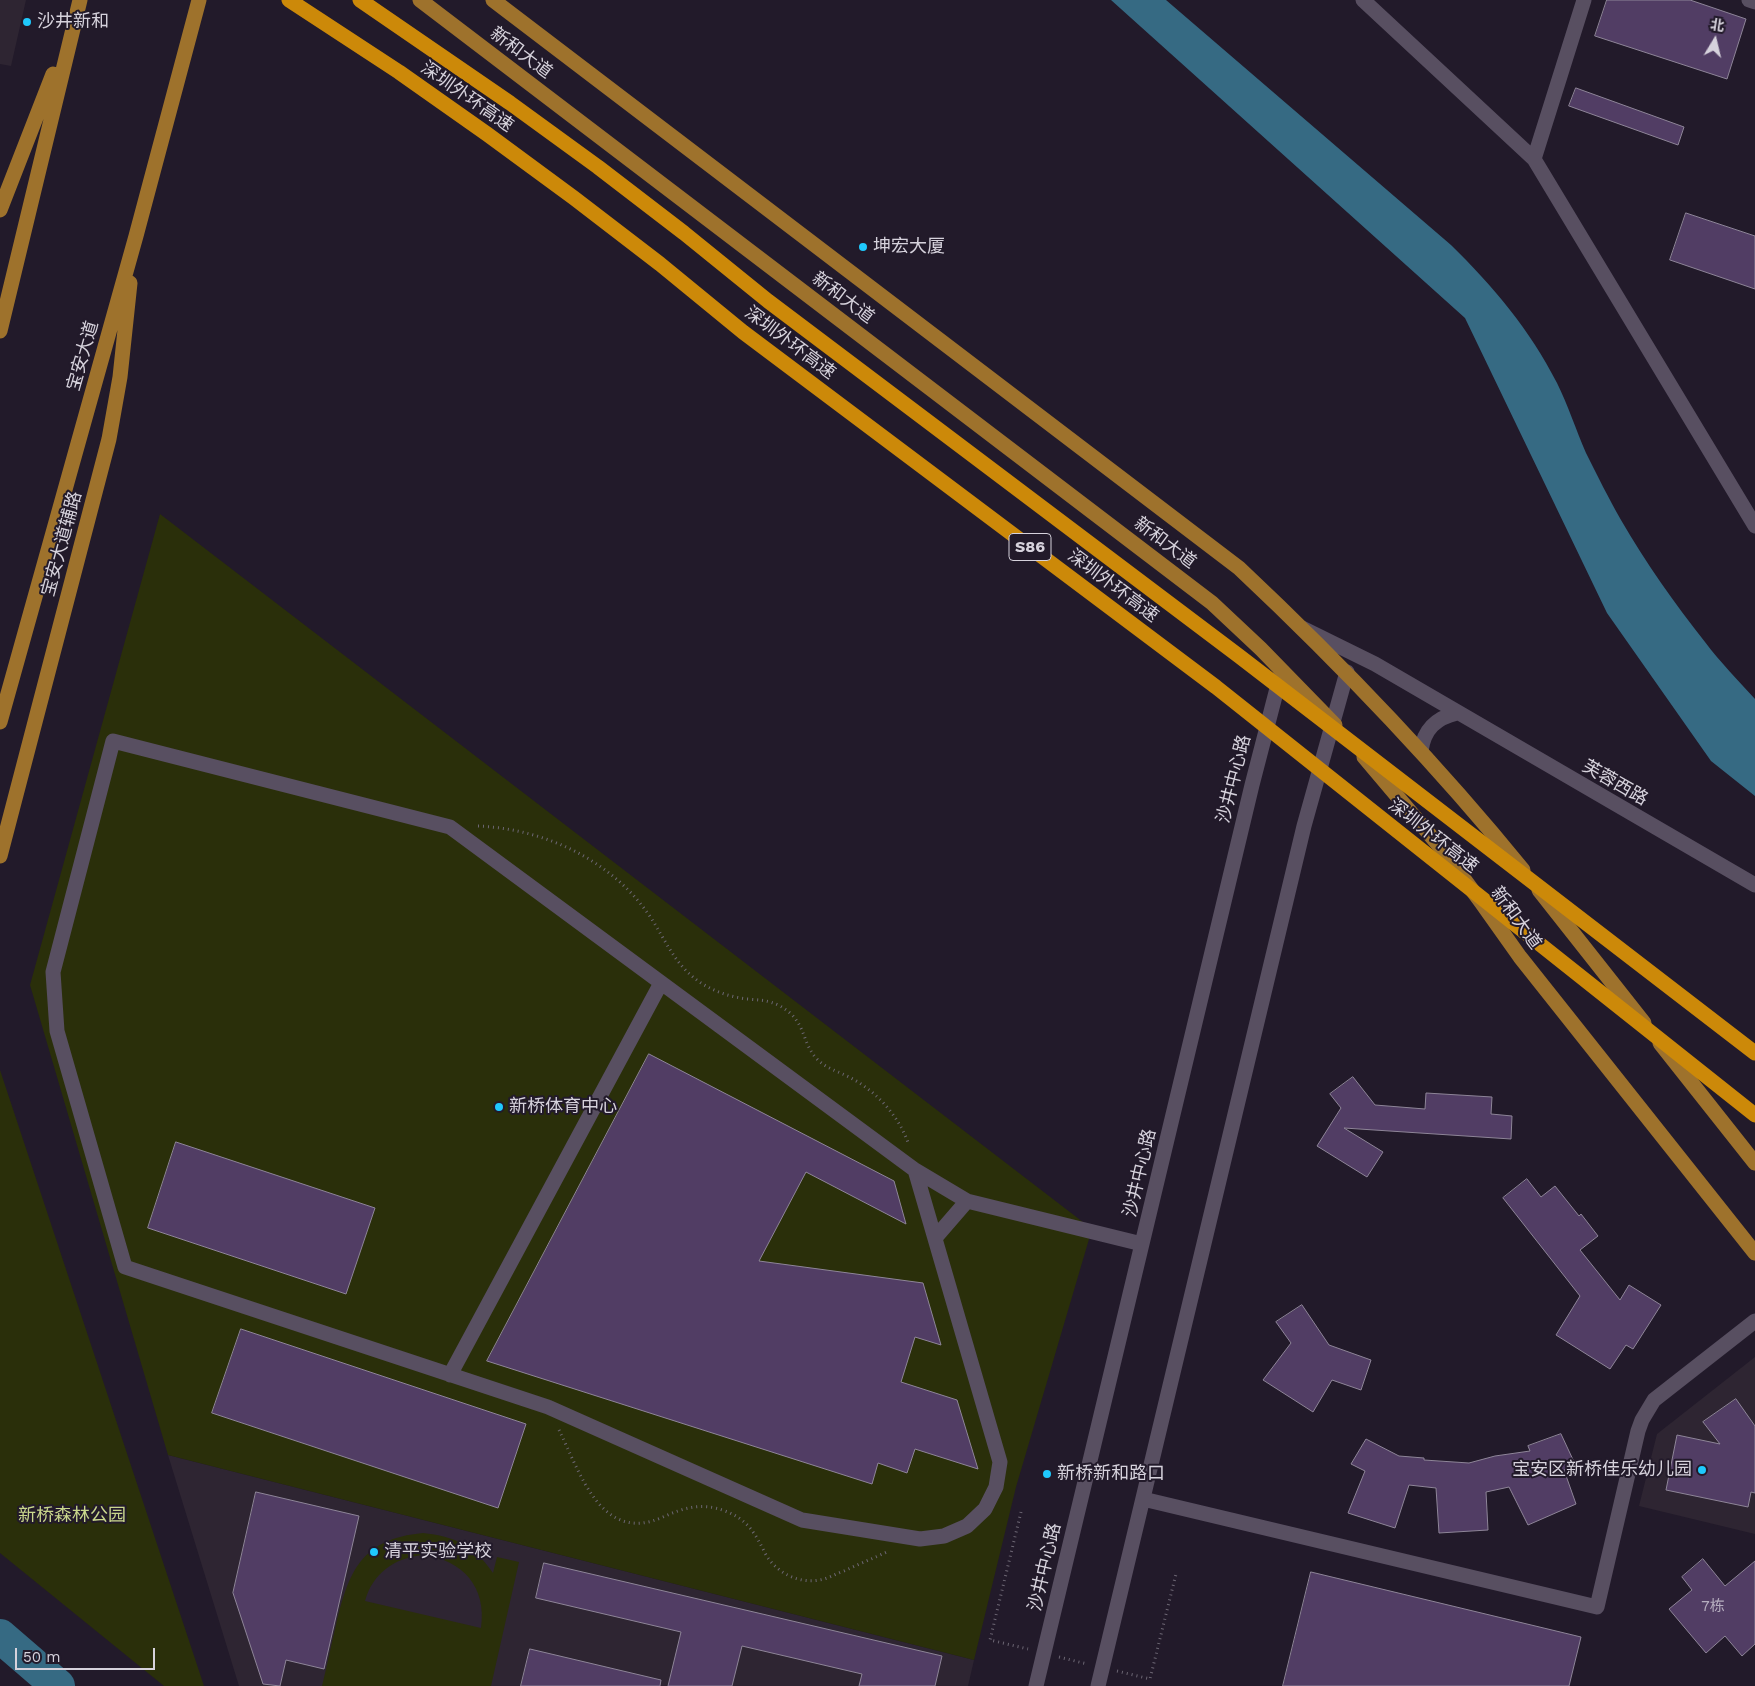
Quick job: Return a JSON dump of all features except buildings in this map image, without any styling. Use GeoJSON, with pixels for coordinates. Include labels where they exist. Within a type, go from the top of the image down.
{"type":"FeatureCollection","features":[{"type":"Feature","properties":{"kind":"highway","name":"深圳外环高速"},"geometry":{"type":"LineString","coordinates":[[289,0],[399,72],[574,198],[744,332],[1216,687],[1755,1115]]}},
{"type":"Feature","properties":{"kind":"highway","name":"深圳外环高速"},"geometry":{"type":"LineString","coordinates":[[360,0],[510,102],[598,167],[768,301],[1232,650],[1755,1052]]}},
{"type":"Feature","properties":{"kind":"main road"},"geometry":{"type":"LineString","coordinates":[[0,331],[80,0]]}},
{"type":"Feature","properties":{"kind":"main road","name":"宝安大道"},"geometry":{"type":"LineString","coordinates":[[0,722],[136,236],[198,0]]}},
{"type":"Feature","properties":{"kind":"main road"},"geometry":{"type":"LineString","coordinates":[[194,20],[205,0]]}},
{"type":"Feature","properties":{"kind":"main road","name":"新和大道"},"geometry":{"type":"LineString","coordinates":[[420,0],[1212,603],[1282,669],[1398,796],[1441,848],[1520,957],[1755,1253]]}},
{"type":"Feature","properties":{"kind":"main road","name":"新和大道"},"geometry":{"type":"LineString","coordinates":[[493,0],[1239,568],[1347,672],[1421,751],[1522,868],[1755,1163]]}},
{"type":"Feature","properties":{"kind":"main road"},"geometry":{"type":"LineString","coordinates":[[0,210],[73,24]]}},
{"type":"Feature","properties":{"kind":"main road","name":"宝安大道辅路"},"geometry":{"type":"LineString","coordinates":[[0,856],[109,439],[120,377],[136,236]]}},
{"type":"Feature","properties":{"kind":"street"},"geometry":{"type":"LineString","coordinates":[[1363,0],[1534,159],[1755,526]]}},
{"type":"Feature","properties":{"kind":"street"},"geometry":{"type":"LineString","coordinates":[[1534,159],[1584,0]]}},
{"type":"Feature","properties":{"kind":"street"},"geometry":{"type":"LineString","coordinates":[[1749,0],[1755,2]]}},
{"type":"Feature","properties":{"kind":"street","name":"芙蓉西路"},"geometry":{"type":"LineString","coordinates":[[1302,628],[1375,664],[1755,885]]}},
{"type":"Feature","properties":{"kind":"street","name":"沙井中心路"},"geometry":{"type":"LineString","coordinates":[[1036,1686],[1252,785],[1282,669]]}},
{"type":"Feature","properties":{"kind":"street"},"geometry":{"type":"LineString","coordinates":[[1098,1686],[1302,835],[1347,672]]}},
{"type":"Feature","properties":{"kind":"street"},"geometry":{"type":"LineString","coordinates":[[1421,751],[1422,742],[1432,725],[1439,719],[1457,713]]}},
{"type":"Feature","properties":{"kind":"street"},"geometry":{"type":"LineString","coordinates":[[915,1170],[1000,1462],[996,1487],[985,1509],[967,1526],[944,1536],[920,1538],[802,1520],[548,1407],[125,1267],[57,1031],[53,972],[113,741],[450,827],[915,1170],[967,1202],[1142,1244]]}},
{"type":"Feature","properties":{"kind":"street"},"geometry":{"type":"LineString","coordinates":[[450,1374],[661,983]]}},
{"type":"Feature","properties":{"kind":"street"},"geometry":{"type":"LineString","coordinates":[[935,1238],[967,1202]]}},
{"type":"Feature","properties":{"kind":"street"},"geometry":{"type":"LineString","coordinates":[[1142,1499],[1597,1607],[1642,1420],[1654,1400],[1663,1392],[1755,1321]]}},
{"type":"Feature","properties":{"kind":"path"},"geometry":{"type":"LineString","coordinates":[[450,827],[495,827],[539,836],[580,854],[599,866],[617,880],[643,907],[660,931],[676,961],[688,973],[716,991],[732,996],[768,1001],[787,1010],[801,1025],[808,1044],[818,1060],[865,1086],[879,1098],[900,1124],[910,1146],[915,1170]]}},
{"type":"Feature","properties":{"kind":"path"},"geometry":{"type":"LineString","coordinates":[[548,1407],[594,1500],[610,1515],[620,1520],[643,1523],[654,1521],[682,1509],[700,1506],[724,1510],[746,1523],[754,1532],[771,1562],[779,1570],[787,1575],[808,1581],[828,1578],[892,1550]]}},
{"type":"Feature","properties":{"kind":"path"},"geometry":{"type":"LineString","coordinates":[[1021,1512],[990,1640],[1037,1651]]}},
{"type":"Feature","properties":{"kind":"path"},"geometry":{"type":"LineString","coordinates":[[1113,1670],[1150,1679],[1176,1574]]}},
{"type":"Feature","properties":{"kind":"path"},"geometry":{"type":"LineString","coordinates":[[1056,1656],[1094,1665]]}},
{"type":"Feature","properties":{"kind":"shaded area"},"geometry":{"type":"Polygon","coordinates":[[[0,0],[26,0],[11,66],[0,64],[0,0]]]}},
{"type":"Feature","properties":{"kind":"shaded area","name":"宝安区新桥佳乐幼儿园"},"geometry":{"type":"Polygon","coordinates":[[[1755,1357],[1755,1534],[1639,1506],[1657,1434],[1755,1357]]]}},
{"type":"Feature","properties":{"kind":"shaded area","name":"清平实验学校"},"geometry":{"type":"Polygon","coordinates":[[[168,1455],[974,1660],[968,1686],[239,1686],[168,1455]]]}},
{"type":"Feature","properties":{"kind":"green space","name":"新桥体育中心"},"geometry":{"type":"Polygon","coordinates":[[[160,514],[1092,1229],[1016,1487],[974,1660],[168,1455],[30,985],[160,514]]]}},
{"type":"Feature","properties":{"kind":"green space","name":"新桥森林公园"},"geometry":{"type":"Polygon","coordinates":[[[0,1070],[204,1686],[164,1686],[0,1553],[0,1070]]]}},
{"type":"Feature","properties":{"kind":"green space"},"geometry":{"type":"Polygon","coordinates":[[[423,1533],[454,1540],[471,1549],[493,1573],[497,1557],[519,1562],[491,1686],[322,1686],[341,1606],[353,1574],[361,1561],[372,1551],[385,1542],[402,1536],[423,1533]],[[423,1555],[394,1563],[373,1582],[365,1601],[481,1628],[482,1613],[476,1588],[461,1569],[437,1558],[423,1555]]]}},
{"type":"Feature","properties":{"kind":"water"},"geometry":{"type":"Polygon","coordinates":[[[1111,0],[1166,0],[1451,245],[1510,310],[1535,345],[1557,383],[1586,453],[1640,552],[1717,657],[1755,699],[1755,796],[1711,761],[1607,613],[1465,318],[1111,0]]]}},
{"type":"Feature","properties":{"kind":"waterway"},"geometry":{"type":"LineString","coordinates":[[0,1636],[58,1686]]}},
{"type":"Feature","properties":{"kind":"place","name":"沙井新和"},"geometry":{"type":"Point","coordinates":[27,22]}},
{"type":"Feature","properties":{"kind":"place","name":"坤宏大厦"},"geometry":{"type":"Point","coordinates":[863,247]}},
{"type":"Feature","properties":{"kind":"place","name":"新桥体育中心"},"geometry":{"type":"Point","coordinates":[499,1107]}},
{"type":"Feature","properties":{"kind":"place","name":"宝安区新桥佳乐幼儿园"},"geometry":{"type":"Point","coordinates":[1702,1470]}},
{"type":"Feature","properties":{"kind":"place","name":"新桥新和路口"},"geometry":{"type":"Point","coordinates":[1047,1474]}},
{"type":"Feature","properties":{"kind":"place","name":"清平实验学校"},"geometry":{"type":"Point","coordinates":[374,1552]}}]}
